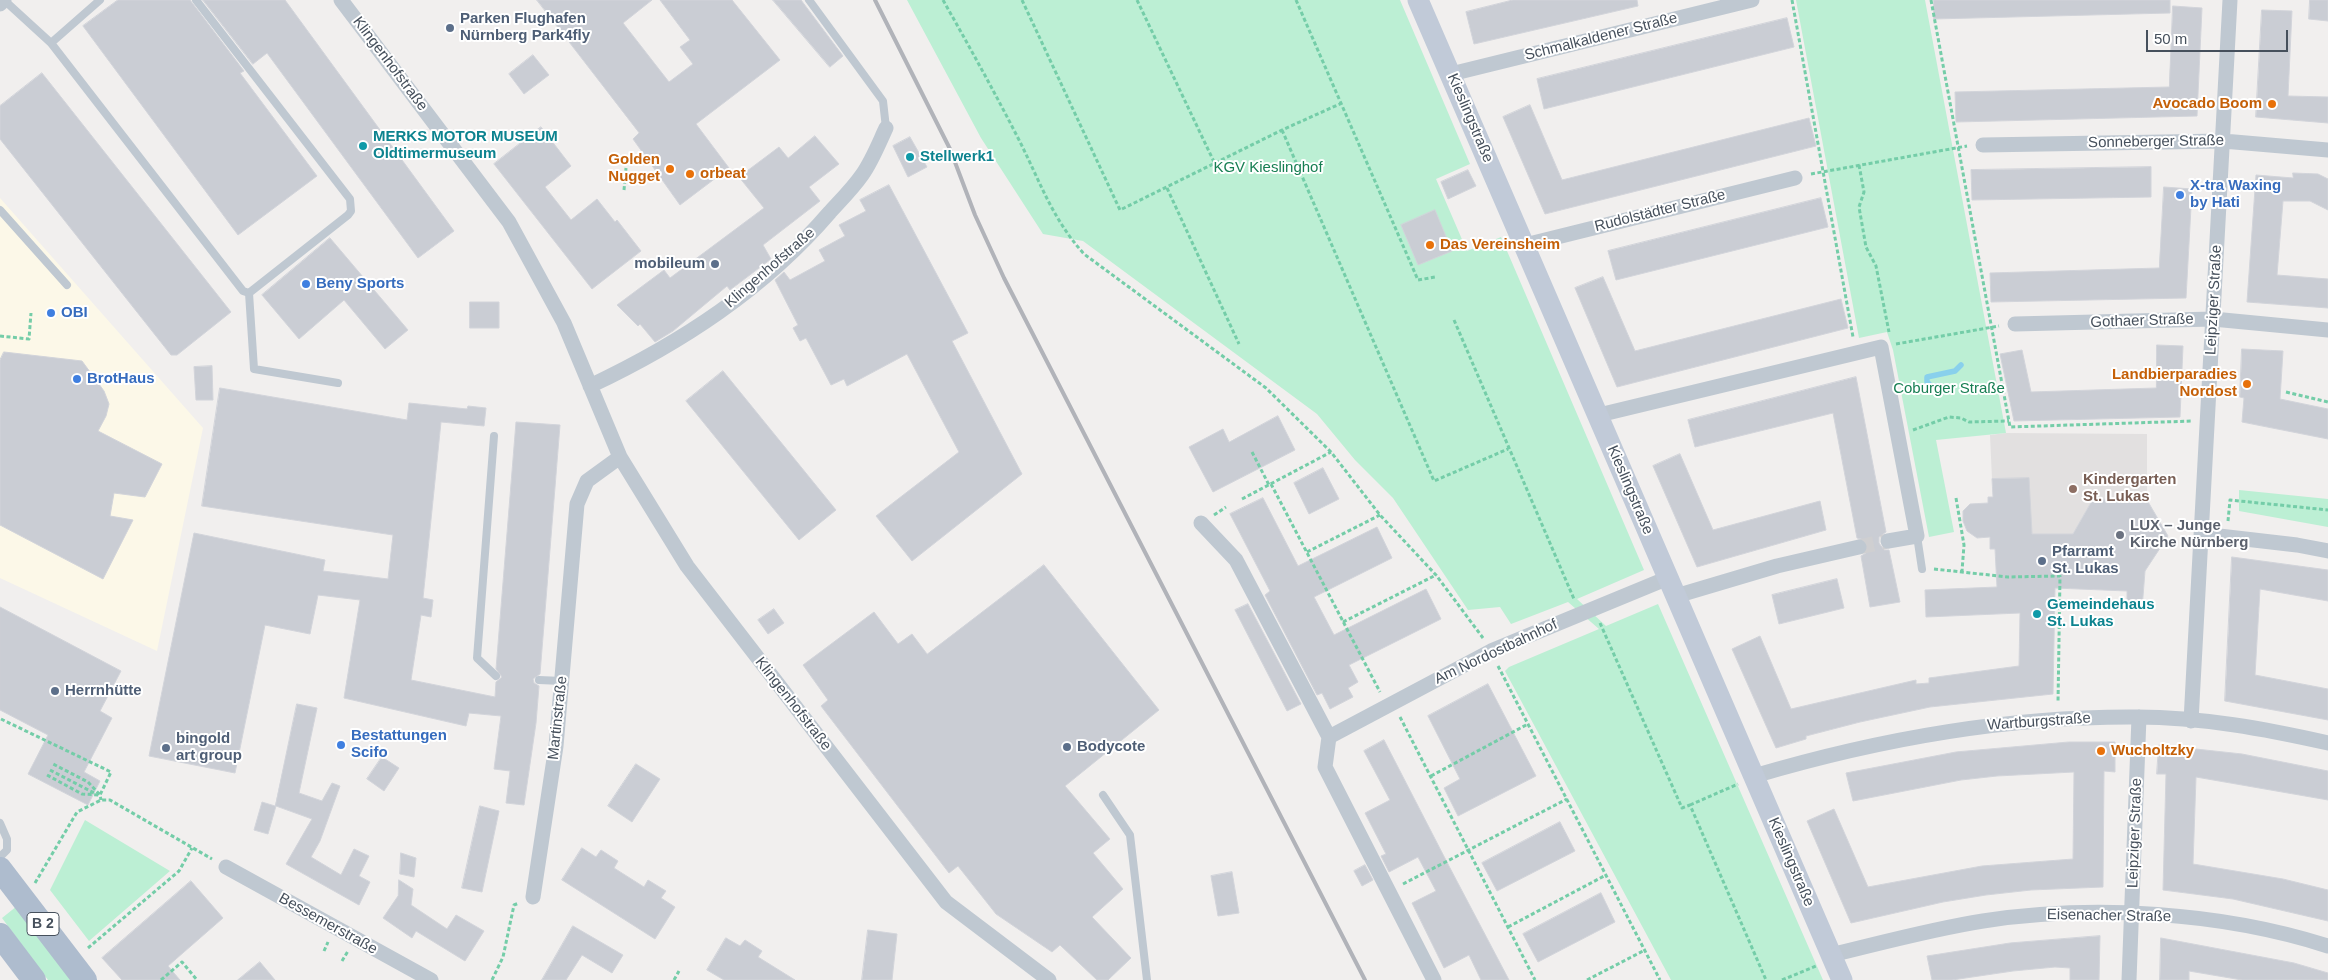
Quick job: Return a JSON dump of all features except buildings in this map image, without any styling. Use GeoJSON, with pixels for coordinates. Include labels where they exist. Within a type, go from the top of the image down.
{"type":"FeatureCollection","features":[{"type":"Feature","properties":{"kind":"main road","name":"B 2"},"geometry":{"type":"LineString","coordinates":[[0,869],[85,980]]}},
{"type":"Feature","properties":{"kind":"main road","name":"B 2"},"geometry":{"type":"LineString","coordinates":[[3,945],[34,980]]}},
{"type":"Feature","properties":{"kind":"street"},"geometry":{"type":"LineString","coordinates":[[0,4],[4,0]]}},
{"type":"Feature","properties":{"kind":"street","name":"Klingenhofstraße"},"geometry":{"type":"LineString","coordinates":[[341,0],[509,222],[564,323],[620,458],[687,566],[946,902],[1049,980]]}},
{"type":"Feature","properties":{"kind":"street","name":"Kieslingstraße"},"geometry":{"type":"LineString","coordinates":[[1418,0],[1754,776],[1823,960],[1842,980]]}},
{"type":"Feature","properties":{"kind":"street","name":"Schmalkaldener Straße"},"geometry":{"type":"LineString","coordinates":[[1451,74],[1752,0]]}},
{"type":"Feature","properties":{"kind":"street","name":"Leipziger Straße"},"geometry":{"type":"LineString","coordinates":[[2191,721],[2230,0]]}},
{"type":"Feature","properties":{"kind":"street","name":"Klingenhofstraße"},"geometry":{"type":"LineString","coordinates":[[590,386],[639,363],[738,300],[805,242],[856,182],[886,128]]}},
{"type":"Feature","properties":{"kind":"street","name":"Sonneberger Straße"},"geometry":{"type":"LineString","coordinates":[[1983,145],[2223,141],[2328,150]]}},
{"type":"Feature","properties":{"kind":"street","name":"Rudolstädter Straße"},"geometry":{"type":"LineString","coordinates":[[1525,245],[1795,178]]}},
{"type":"Feature","properties":{"kind":"street","name":"Gothaer Straße"},"geometry":{"type":"LineString","coordinates":[[2015,324],[2213,319],[2328,330]]}},
{"type":"Feature","properties":{"kind":"street"},"geometry":{"type":"LineString","coordinates":[[1598,415],[1886,346],[1917,536],[1888,541]]}},
{"type":"Feature","properties":{"kind":"street","name":"Martinstraße"},"geometry":{"type":"LineString","coordinates":[[533,897],[556,746],[577,504],[587,481],[620,458]]}},
{"type":"Feature","properties":{"kind":"street"},"geometry":{"type":"LineString","coordinates":[[1202,523],[1236,560],[1329,737],[1325,767],[1434,980]]}},
{"type":"Feature","properties":{"kind":"street"},"geometry":{"type":"LineString","coordinates":[[2202,534],[2297,545],[2328,551]]}},
{"type":"Feature","properties":{"kind":"street"},"geometry":{"type":"LineString","coordinates":[[1672,587],[1859,547]]}},
{"type":"Feature","properties":{"kind":"street","name":"Am Nordostbahnhof"},"geometry":{"type":"LineString","coordinates":[[1329,737],[1491,651],[1587,610],[1672,587]]}},
{"type":"Feature","properties":{"kind":"street","name":"Leipziger Straße"},"geometry":{"type":"LineString","coordinates":[[2129,980],[2139,717]]}},
{"type":"Feature","properties":{"kind":"street","name":"Wartburgstraße"},"geometry":{"type":"LineString","coordinates":[[1754,776],[1824,755],[1890,741],[1991,725],[2057,718],[2139,717],[2191,721],[2282,732],[2328,743]]}},
{"type":"Feature","properties":{"kind":"street","name":"Bessemerstraße"},"geometry":{"type":"LineString","coordinates":[[226,867],[431,980]]}},
{"type":"Feature","properties":{"kind":"street","name":"Eisenacher Straße"},"geometry":{"type":"LineString","coordinates":[[1823,960],[1983,921],[2061,913],[2132,914],[2227,922],[2302,938],[2328,946]]}},
{"type":"Feature","properties":{"kind":"lane"},"geometry":{"type":"LineString","coordinates":[[4,0],[51,42],[243,291],[249,293]]}},
{"type":"Feature","properties":{"kind":"lane"},"geometry":{"type":"LineString","coordinates":[[51,42],[100,0]]}},
{"type":"Feature","properties":{"kind":"lane"},"geometry":{"type":"LineString","coordinates":[[196,0],[350,199],[351,211],[348,215],[249,293]]}},
{"type":"Feature","properties":{"kind":"lane","name":"Klingenhofstraße"},"geometry":{"type":"LineString","coordinates":[[809,0],[883,101],[886,128]]}},
{"type":"Feature","properties":{"kind":"lane"},"geometry":{"type":"LineString","coordinates":[[0,210],[67,285]]}},
{"type":"Feature","properties":{"kind":"lane"},"geometry":{"type":"LineString","coordinates":[[249,293],[254,369],[338,383]]}},
{"type":"Feature","properties":{"kind":"lane"},"geometry":{"type":"LineString","coordinates":[[494,436],[477,658],[496,676]]}},
{"type":"Feature","properties":{"kind":"lane"},"geometry":{"type":"LineString","coordinates":[[1917,536],[1922,569]]}},
{"type":"Feature","properties":{"kind":"lane"},"geometry":{"type":"LineString","coordinates":[[539,680],[562,682]]}},
{"type":"Feature","properties":{"kind":"lane"},"geometry":{"type":"LineString","coordinates":[[1103,794],[1130,835],[1147,980]]}},
{"type":"Feature","properties":{"kind":"lane"},"geometry":{"type":"LineString","coordinates":[[0,823],[3,828],[7,850],[0,857]]}},
{"type":"Feature","properties":{"kind":"path"},"geometry":{"type":"LineString","coordinates":[[943,0],[998,99],[1044,196],[1072,240],[1084,254],[1266,388],[1330,452],[1380,515],[1436,575],[1476,627],[1491,651],[1660,980]]}},
{"type":"Feature","properties":{"kind":"path"},"geometry":{"type":"LineString","coordinates":[[1022,0],[1120,210],[1282,130],[1342,103]]}},
{"type":"Feature","properties":{"kind":"path"},"geometry":{"type":"LineString","coordinates":[[1137,0],[1214,164]]}},
{"type":"Feature","properties":{"kind":"path"},"geometry":{"type":"LineString","coordinates":[[1296,0],[1418,280],[1435,277]]}},
{"type":"Feature","properties":{"kind":"path"},"geometry":{"type":"LineString","coordinates":[[1792,0],[1855,352]]}},
{"type":"Feature","properties":{"kind":"path"},"geometry":{"type":"LineString","coordinates":[[1931,0],[1990,328],[2010,427],[2208,421]]}},
{"type":"Feature","properties":{"kind":"path"},"geometry":{"type":"LineString","coordinates":[[1282,130],[1434,481],[1508,449]]}},
{"type":"Feature","properties":{"kind":"path"},"geometry":{"type":"LineString","coordinates":[[1822,172],[1958,147],[1983,145]]}},
{"type":"Feature","properties":{"kind":"path"},"geometry":{"type":"LineString","coordinates":[[1859,165],[1864,192],[1859,207],[1866,247],[1876,266],[1886,346],[2015,324]]}},
{"type":"Feature","properties":{"kind":"path"},"geometry":{"type":"LineString","coordinates":[[624,190],[626,168]]}},
{"type":"Feature","properties":{"kind":"path"},"geometry":{"type":"LineString","coordinates":[[1167,188],[1239,344]]}},
{"type":"Feature","properties":{"kind":"path"},"geometry":{"type":"LineString","coordinates":[[0,336],[29,339],[31,312]]}},
{"type":"Feature","properties":{"kind":"path"},"geometry":{"type":"LineString","coordinates":[[1454,320],[1508,449],[1682,808],[1754,776]]}},
{"type":"Feature","properties":{"kind":"path"},"geometry":{"type":"LineString","coordinates":[[2286,392],[2328,402]]}},
{"type":"Feature","properties":{"kind":"path"},"geometry":{"type":"LineString","coordinates":[[1908,432],[1949,417],[1960,418],[1970,422],[2009,421]]}},
{"type":"Feature","properties":{"kind":"path"},"geometry":{"type":"LineString","coordinates":[[1252,452],[1343,622],[1431,776],[1535,980]]}},
{"type":"Feature","properties":{"kind":"path"},"geometry":{"type":"LineString","coordinates":[[1242,499],[1330,452]]}},
{"type":"Feature","properties":{"kind":"path"},"geometry":{"type":"LineString","coordinates":[[1956,498],[1964,545],[1962,572]]}},
{"type":"Feature","properties":{"kind":"path"},"geometry":{"type":"LineString","coordinates":[[2230,500],[2328,510]]}},
{"type":"Feature","properties":{"kind":"path"},"geometry":{"type":"LineString","coordinates":[[1307,552],[1380,515]]}},
{"type":"Feature","properties":{"kind":"path"},"geometry":{"type":"LineString","coordinates":[[1922,569],[2008,578],[2060,576],[2057,718]]}},
{"type":"Feature","properties":{"kind":"path"},"geometry":{"type":"LineString","coordinates":[[1343,622],[1436,575]]}},
{"type":"Feature","properties":{"kind":"path"},"geometry":{"type":"LineString","coordinates":[[1,719],[112,772],[100,795]]}},
{"type":"Feature","properties":{"kind":"path"},"geometry":{"type":"LineString","coordinates":[[1431,776],[1528,724]]}},
{"type":"Feature","properties":{"kind":"path"},"geometry":{"type":"LineString","coordinates":[[53,764],[88,782],[100,795],[101,800]]}},
{"type":"Feature","properties":{"kind":"path"},"geometry":{"type":"LineString","coordinates":[[50,770],[100,795]]}},
{"type":"Feature","properties":{"kind":"path"},"geometry":{"type":"LineString","coordinates":[[47,776],[82,794],[100,795]]}},
{"type":"Feature","properties":{"kind":"path"},"geometry":{"type":"LineString","coordinates":[[1418,876],[1567,799]]}},
{"type":"Feature","properties":{"kind":"path"},"geometry":{"type":"LineString","coordinates":[[30,887],[38,881],[77,812],[101,800],[110,800],[226,867]]}},
{"type":"Feature","properties":{"kind":"path"},"geometry":{"type":"LineString","coordinates":[[1690,805],[1766,980]]}},
{"type":"Feature","properties":{"kind":"path"},"geometry":{"type":"LineString","coordinates":[[88,948],[179,871],[192,848]]}},
{"type":"Feature","properties":{"kind":"path"},"geometry":{"type":"LineString","coordinates":[[1508,927],[1606,875]]}},
{"type":"Feature","properties":{"kind":"path"},"geometry":{"type":"LineString","coordinates":[[492,980],[503,957],[514,905],[533,897]]}},
{"type":"Feature","properties":{"kind":"path"},"geometry":{"type":"LineString","coordinates":[[1587,980],[1645,950]]}},
{"type":"Feature","properties":{"kind":"path"},"geometry":{"type":"LineString","coordinates":[[1782,980],[1823,960]]}},
{"type":"Feature","properties":{"kind":"path"},"geometry":{"type":"LineString","coordinates":[[161,980],[182,962],[198,980]]}},
{"type":"Feature","properties":{"kind":"path"},"geometry":{"type":"LineString","coordinates":[[674,980],[679,971]]}},
{"type":"Feature","properties":{"kind":"shaded area","name":"OBI"},"geometry":{"type":"Polygon","coordinates":[[[0,198],[203,428],[157,651],[0,578],[0,198]]]}},
{"type":"Feature","properties":{"kind":"shaded area","name":"Kindergarten St. Lukas"},"geometry":{"type":"Polygon","coordinates":[[[2006,433],[2147,434],[2147,500],[2093,499],[2073,534],[2032,534],[1992,479],[1990,435],[2006,433]]]}},
{"type":"Feature","properties":{"kind":"green space","name":"KGV Kieslinghof"},"geometry":{"type":"Polygon","coordinates":[[[907,0],[1400,0],[1470,164],[1436,179],[1467,251],[1501,237],[1644,570],[1577,599],[1606,626],[1658,604],[1823,980],[1671,980],[1505,671],[1509,667],[1599,629],[1568,602],[1511,624],[1500,607],[1468,610],[1393,498],[1355,460],[1317,414],[1083,241],[1043,234],[981,138],[907,0]]]}},
{"type":"Feature","properties":{"kind":"green space","name":"Coburger Straße"},"geometry":{"type":"Polygon","coordinates":[[[1796,0],[1925,0],[2006,433],[1936,440],[1954,532],[1929,537],[1893,350],[1887,332],[1859,338],[1796,0]]]}},
{"type":"Feature","properties":{"kind":"green space"},"geometry":{"type":"Polygon","coordinates":[[[2239,490],[2328,499],[2328,527],[2239,511],[2239,490]]]}},
{"type":"Feature","properties":{"kind":"green space"},"geometry":{"type":"Polygon","coordinates":[[[85,820],[170,871],[89,941],[50,890],[85,820]]]}},
{"type":"Feature","properties":{"kind":"green space"},"geometry":{"type":"Polygon","coordinates":[[[17,906],[72,980],[48,980],[2,918],[17,906]]]}},
{"type":"Feature","properties":{"kind":"waterway"},"geometry":{"type":"LineString","coordinates":[[1939,386],[1931,386],[1927,382],[1927,377],[1955,371],[1961,365]]}},
{"type":"Feature","properties":{"kind":"tunnel"},"geometry":{"type":"LineString","coordinates":[[1859,547],[1888,541]]}},
{"type":"Feature","properties":{"kind":"railway"},"geometry":{"type":"LineString","coordinates":[[875,0],[950,149],[975,215],[1004,278],[1365,980]]}},
{"type":"Feature","properties":{"kind":"place","name":"Parken Flughafen Nürnberg Park4fly"},"geometry":{"type":"Point","coordinates":[450,28]}},
{"type":"Feature","properties":{"kind":"place","name":"Avocado Boom"},"geometry":{"type":"Point","coordinates":[2272,104]}},
{"type":"Feature","properties":{"kind":"place","name":"MERKS MOTOR MUSEUM Oldtimermuseum"},"geometry":{"type":"Point","coordinates":[363,146]}},
{"type":"Feature","properties":{"kind":"place","name":"Stellwerk1"},"geometry":{"type":"Point","coordinates":[910,157]}},
{"type":"Feature","properties":{"kind":"place","name":"Golden Nugget"},"geometry":{"type":"Point","coordinates":[670,169]}},
{"type":"Feature","properties":{"kind":"place","name":"orbeat"},"geometry":{"type":"Point","coordinates":[690,174]}},
{"type":"Feature","properties":{"kind":"place","name":"X-tra Waxing by Hati"},"geometry":{"type":"Point","coordinates":[2180,195]}},
{"type":"Feature","properties":{"kind":"place","name":"Das Vereinsheim"},"geometry":{"type":"Point","coordinates":[1430,245]}},
{"type":"Feature","properties":{"kind":"place","name":"mobileum"},"geometry":{"type":"Point","coordinates":[715,264]}},
{"type":"Feature","properties":{"kind":"place","name":"Beny Sports"},"geometry":{"type":"Point","coordinates":[306,284]}},
{"type":"Feature","properties":{"kind":"place","name":"OBI"},"geometry":{"type":"Point","coordinates":[51,313]}},
{"type":"Feature","properties":{"kind":"place","name":"BrotHaus"},"geometry":{"type":"Point","coordinates":[77,379]}},
{"type":"Feature","properties":{"kind":"place","name":"Landbierparadies Nordost"},"geometry":{"type":"Point","coordinates":[2247,384]}},
{"type":"Feature","properties":{"kind":"place","name":"Kindergarten St. Lukas"},"geometry":{"type":"Point","coordinates":[2073,489]}},
{"type":"Feature","properties":{"kind":"place","name":"LUX – Junge Kirche Nürnberg"},"geometry":{"type":"Point","coordinates":[2120,535]}},
{"type":"Feature","properties":{"kind":"place","name":"Pfarramt St. Lukas"},"geometry":{"type":"Point","coordinates":[2042,561]}},
{"type":"Feature","properties":{"kind":"place","name":"Gemeindehaus St. Lukas"},"geometry":{"type":"Point","coordinates":[2037,614]}},
{"type":"Feature","properties":{"kind":"place","name":"Herrnhütte"},"geometry":{"type":"Point","coordinates":[55,691]}},
{"type":"Feature","properties":{"kind":"place","name":"Bestattungen Scifo"},"geometry":{"type":"Point","coordinates":[341,745]}},
{"type":"Feature","properties":{"kind":"place","name":"Bodycote"},"geometry":{"type":"Point","coordinates":[1067,747]}},
{"type":"Feature","properties":{"kind":"place","name":"bingold art group"},"geometry":{"type":"Point","coordinates":[166,748]}},
{"type":"Feature","properties":{"kind":"place","name":"Wucholtzky"},"geometry":{"type":"Point","coordinates":[2101,751]}}]}
